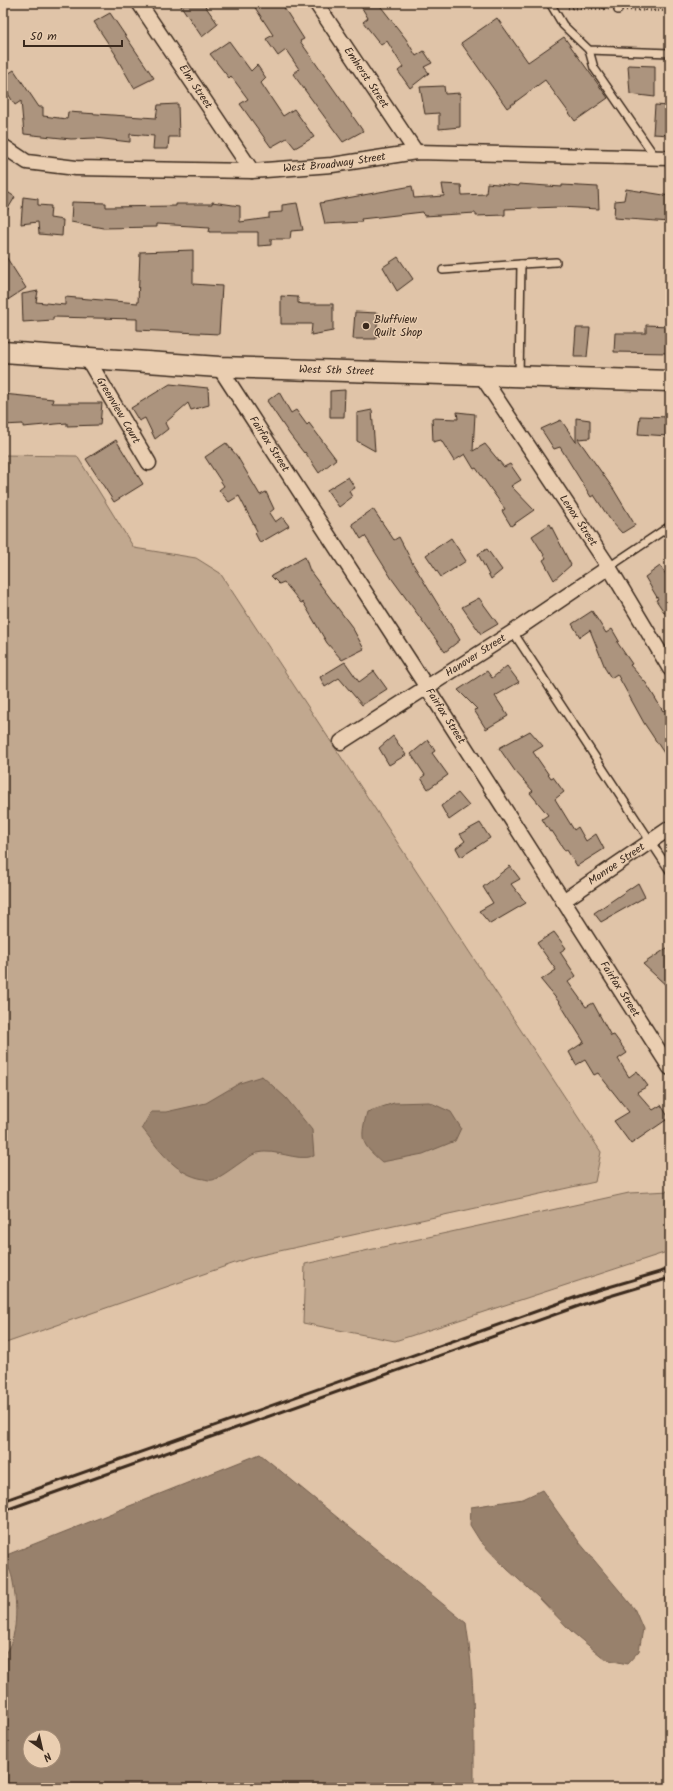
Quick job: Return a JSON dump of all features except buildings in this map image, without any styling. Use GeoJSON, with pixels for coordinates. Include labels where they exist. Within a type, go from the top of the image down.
{"type":"FeatureCollection","features":[{"type":"Feature","properties":{"kind":"main road","name":"West 5th Street"},"geometry":{"type":"LineString","coordinates":[[3,352],[219,366],[670,381]]}},
{"type":"Feature","properties":{"kind":"street","name":"Elm Street"},"geometry":{"type":"LineString","coordinates":[[139,3],[252,171]]}},
{"type":"Feature","properties":{"kind":"street","name":"Emherst Street"},"geometry":{"type":"LineString","coordinates":[[316,3],[416,152]]}},
{"type":"Feature","properties":{"kind":"street","name":"West Broadway Street"},"geometry":{"type":"LineString","coordinates":[[3,146],[27,162],[76,168],[252,171],[332,165],[416,152],[663,158]]}},
{"type":"Feature","properties":{"kind":"street","name":"Greenview Court"},"geometry":{"type":"LineString","coordinates":[[87,358],[149,463]]}},
{"type":"Feature","properties":{"kind":"street","name":"Fairfax Street"},"geometry":{"type":"LineString","coordinates":[[219,366],[670,1068]]}},
{"type":"Feature","properties":{"kind":"street","name":"Lenox Street"},"geometry":{"type":"LineString","coordinates":[[481,375],[609,567],[670,669]]}},
{"type":"Feature","properties":{"kind":"street","name":"Hanover Street"},"geometry":{"type":"LineString","coordinates":[[341,742],[426,686],[513,632],[609,567]]}},
{"type":"Feature","properties":{"kind":"street","name":"Monroe Street"},"geometry":{"type":"LineString","coordinates":[[563,901],[670,828]]}},
{"type":"Feature","properties":{"kind":"lane"},"geometry":{"type":"LineString","coordinates":[[550,3],[563,24],[589,50],[594,68],[663,158]]}},
{"type":"Feature","properties":{"kind":"lane"},"geometry":{"type":"LineString","coordinates":[[589,50],[670,53]]}},
{"type":"Feature","properties":{"kind":"lane"},"geometry":{"type":"LineString","coordinates":[[443,270],[556,262]]}},
{"type":"Feature","properties":{"kind":"lane"},"geometry":{"type":"LineString","coordinates":[[519,376],[521,264]]}},
{"type":"Feature","properties":{"kind":"lane"},"geometry":{"type":"LineString","coordinates":[[609,567],[670,526]]}},
{"type":"Feature","properties":{"kind":"lane"},"geometry":{"type":"LineString","coordinates":[[513,632],[670,871]]}},
{"type":"Feature","properties":{"kind":"path"},"geometry":{"type":"LineString","coordinates":[[591,3],[591,9]]}},
{"type":"Feature","properties":{"kind":"path"},"geometry":{"type":"LineString","coordinates":[[603,3],[603,9]]}},
{"type":"Feature","properties":{"kind":"path"},"geometry":{"type":"LineString","coordinates":[[631,10],[632,3]]}},
{"type":"Feature","properties":{"kind":"path"},"geometry":{"type":"LineString","coordinates":[[645,3],[645,11]]}},
{"type":"Feature","properties":{"kind":"path"},"geometry":{"type":"LineString","coordinates":[[654,11],[655,3]]}},
{"type":"Feature","properties":{"kind":"path"},"geometry":{"type":"LineString","coordinates":[[668,3],[668,11]]}},
{"type":"Feature","properties":{"kind":"shaded area"},"geometry":{"type":"Polygon","coordinates":[[[3,455],[77,456],[134,548],[196,558],[220,573],[601,1152],[595,1182],[252,1257],[3,1344],[3,455]]]}},
{"type":"Feature","properties":{"kind":"shaded area"},"geometry":{"type":"Polygon","coordinates":[[[262,1076],[286,1098],[312,1130],[314,1156],[300,1157],[271,1152],[257,1153],[220,1177],[214,1180],[208,1180],[184,1172],[168,1160],[142,1128],[151,1112],[166,1112],[206,1103],[240,1083],[262,1076]]]}},
{"type":"Feature","properties":{"kind":"shaded area"},"geometry":{"type":"Polygon","coordinates":[[[429,1102],[451,1112],[461,1128],[455,1141],[423,1154],[382,1162],[369,1150],[363,1135],[367,1112],[394,1103],[429,1102]]]}},
{"type":"Feature","properties":{"kind":"shaded area"},"geometry":{"type":"Polygon","coordinates":[[[670,1191],[670,1251],[395,1341],[303,1323],[305,1264],[629,1193],[670,1191]]]}},
{"type":"Feature","properties":{"kind":"shaded area"},"geometry":{"type":"Polygon","coordinates":[[[260,1454],[466,1623],[471,1664],[474,1726],[474,1788],[3,1788],[3,1656],[12,1640],[16,1621],[11,1572],[4,1556],[260,1454]]]}},
{"type":"Feature","properties":{"kind":"shaded area"},"geometry":{"type":"Polygon","coordinates":[[[542,1490],[579,1542],[634,1608],[643,1629],[639,1651],[627,1664],[605,1659],[572,1632],[480,1541],[470,1525],[471,1507],[523,1499],[542,1490]]]}},
{"type":"Feature","properties":{"kind":"shaded area"},"geometry":{"type":"Polygon","coordinates":[[[3,1555],[13,1581],[16,1618],[10,1649],[3,1656],[3,1555]]]}},
{"type":"Feature","properties":{"kind":"railway"},"geometry":{"type":"LineString","coordinates":[[3,1501],[585,1294],[670,1269]]}},
{"type":"Feature","properties":{"kind":"railway"},"geometry":{"type":"LineString","coordinates":[[3,1511],[590,1302],[670,1278]]}},
{"type":"Feature","properties":{"kind":"place","name":"Bluffview Quilt Shop"},"geometry":{"type":"Point","coordinates":[366,326]}}]}
